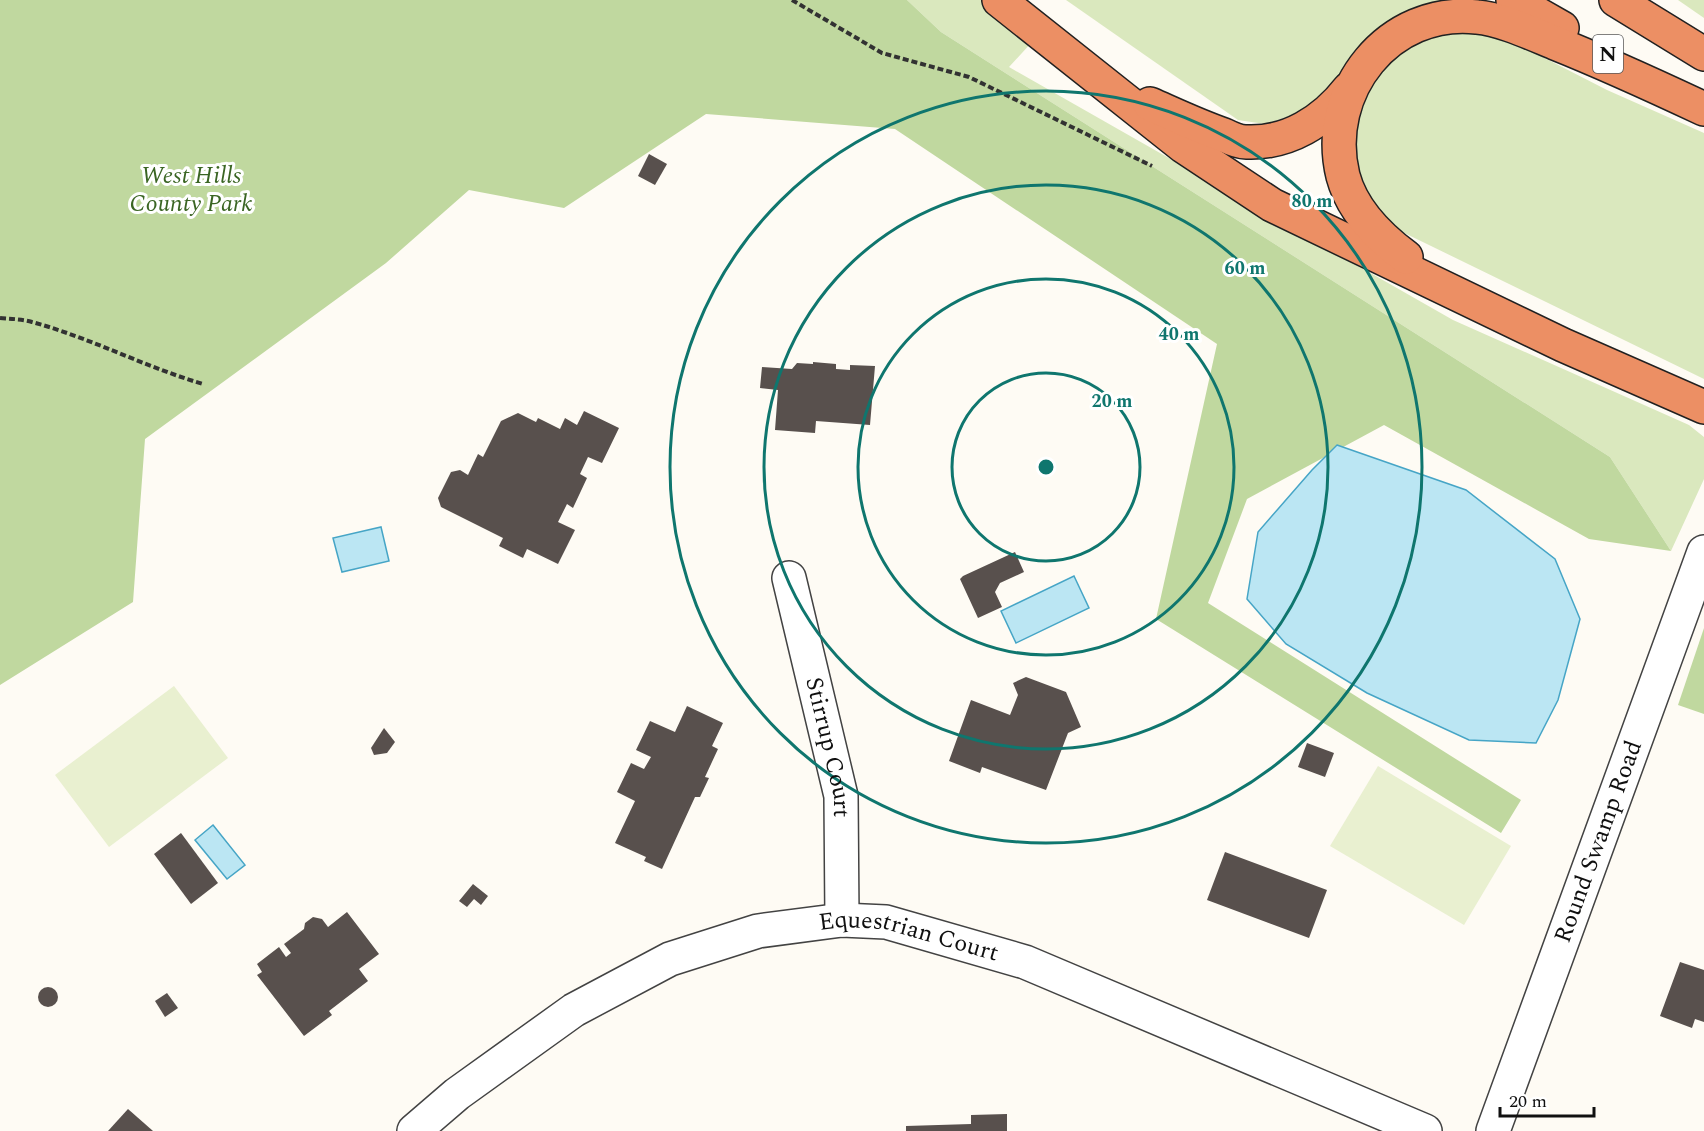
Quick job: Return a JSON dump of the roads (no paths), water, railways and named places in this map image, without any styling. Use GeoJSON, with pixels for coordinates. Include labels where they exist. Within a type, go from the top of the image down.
{"type":"FeatureCollection","features":[{"type":"Feature","properties":{"kind":"highway"},"geometry":{"type":"LineString","coordinates":[[999,0],[1183,146],[1272,205],[1563,345],[1704,407]]}},
{"type":"Feature","properties":{"kind":"highway","name":"N"},"geometry":{"type":"LineString","coordinates":[[1513,0],[1704,109]]}},
{"type":"Feature","properties":{"kind":"highway","name":"N"},"geometry":{"type":"LineString","coordinates":[[1616,0],[1704,54]]}},
{"type":"Feature","properties":{"kind":"highway"},"geometry":{"type":"LineString","coordinates":[[1100,81],[1201,127],[1244,143],[1282,139],[1315,123],[1335,106],[1377,51],[1399,34],[1423,22],[1450,17],[1478,17],[1526,31],[1614,67],[1704,109]]}},
{"type":"Feature","properties":{"kind":"highway"},"geometry":{"type":"LineString","coordinates":[[1352,85],[1340,126],[1338,151],[1344,178],[1352,197],[1365,219],[1386,242],[1472,301]]}},
{"type":"Feature","properties":{"kind":"street","name":"Round Swamp Road"},"geometry":{"type":"LineString","coordinates":[[1493,1131],[1704,552]]}},
{"type":"Feature","properties":{"kind":"street","name":"Stirrup Court"},"geometry":{"type":"LineString","coordinates":[[789,578],[841,796],[842,920]]}},
{"type":"Feature","properties":{"kind":"street","name":"Equestrian Court"},"geometry":{"type":"LineString","coordinates":[[414,1131],[458,1094],[574,1010],[670,959],[758,931],[842,920],[886,922],[1025,962],[1425,1131]]}},
{"type":"Feature","properties":{"kind":"water"},"geometry":{"type":"Polygon","coordinates":[[[1337,445],[1466,490],[1555,559],[1580,619],[1558,700],[1536,743],[1469,740],[1367,693],[1286,644],[1247,599],[1258,532],[1337,445]]]}},
{"type":"Feature","properties":{"kind":"water"},"geometry":{"type":"Polygon","coordinates":[[[381,527],[389,561],[342,572],[333,538],[381,527]]]}},
{"type":"Feature","properties":{"kind":"water"},"geometry":{"type":"Polygon","coordinates":[[[1074,576],[1089,608],[1016,643],[1001,611],[1074,576]]]}},
{"type":"Feature","properties":{"kind":"water"},"geometry":{"type":"Polygon","coordinates":[[[213,825],[245,865],[227,879],[195,840],[213,825]]]}},
{"type":"Feature","properties":{"kind":"park label","name":"West Hills County Park"},"geometry":{"type":"Point","coordinates":[191,190]}}]}
